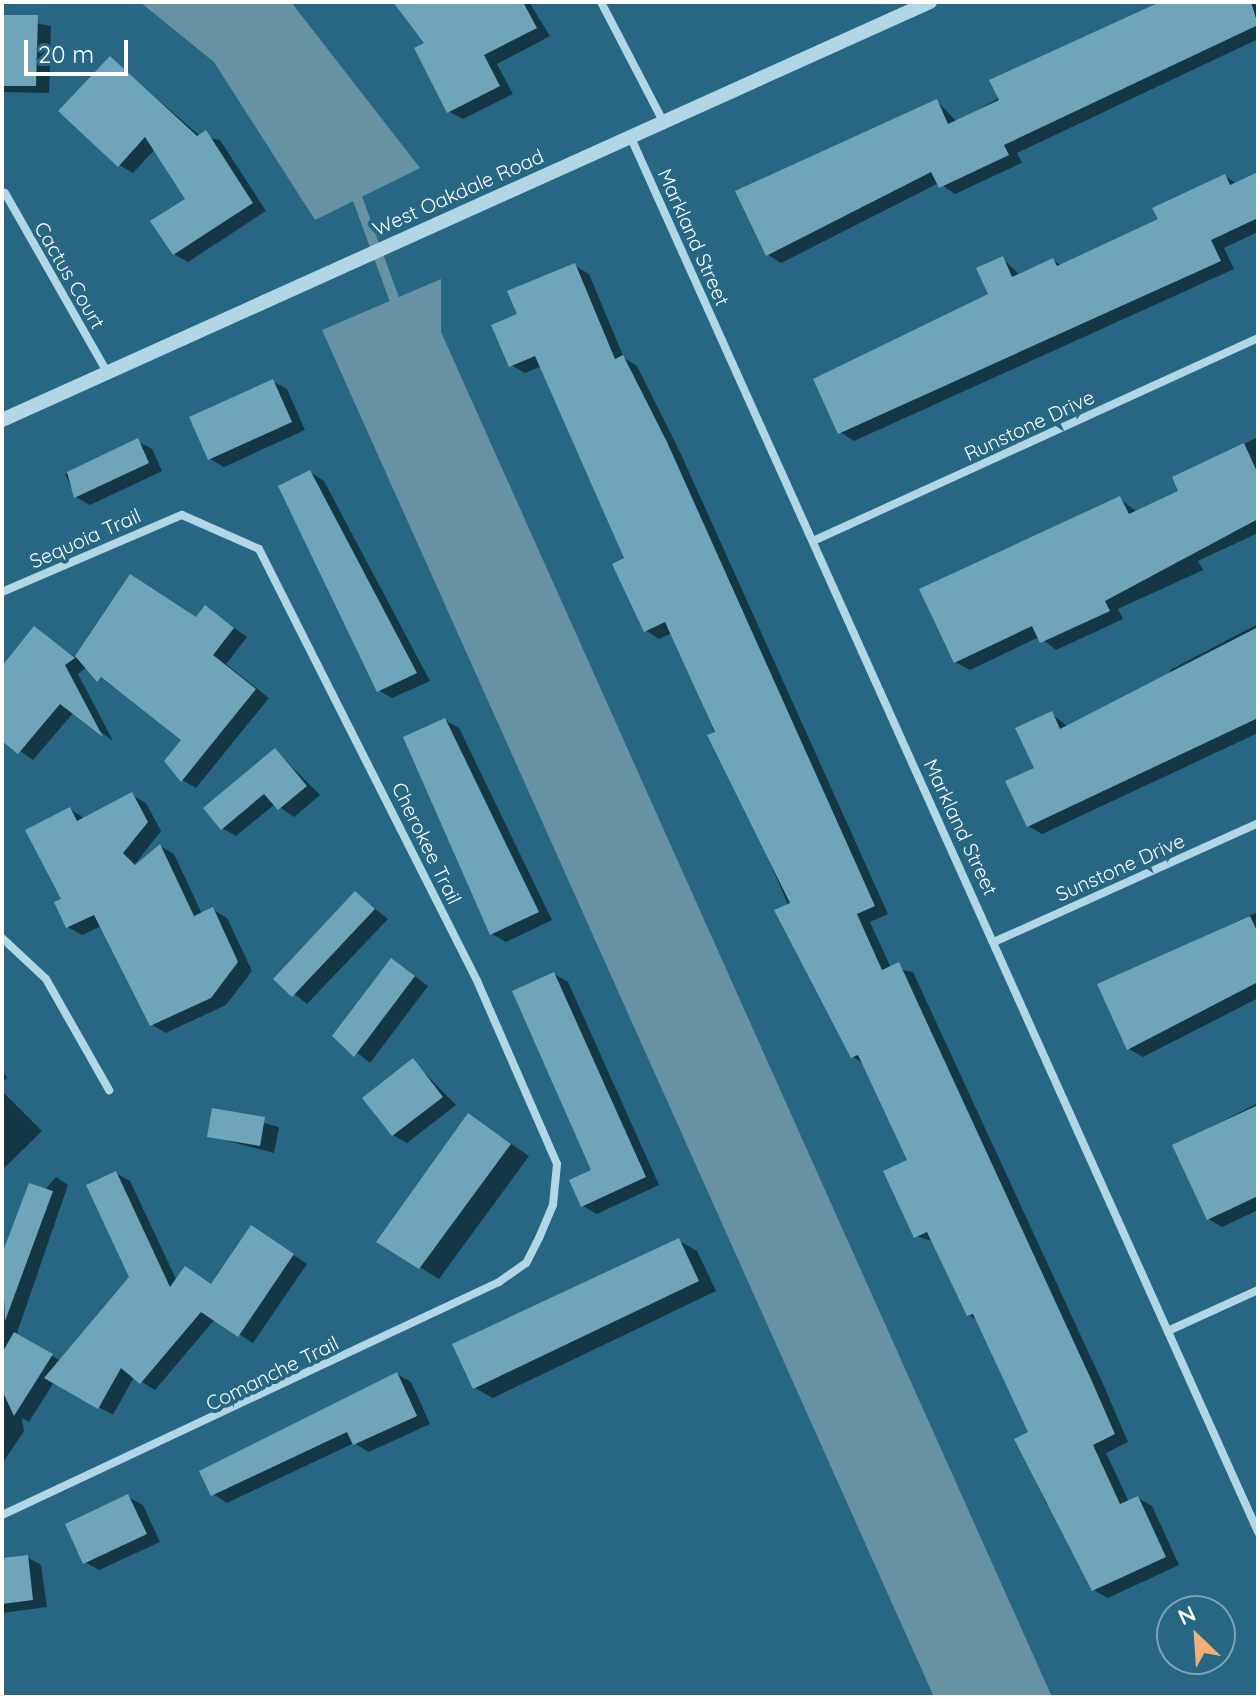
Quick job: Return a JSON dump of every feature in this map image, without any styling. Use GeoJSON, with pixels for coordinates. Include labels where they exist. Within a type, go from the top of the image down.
{"type":"FeatureCollection","features":[{"type":"Feature","properties":{"kind":"street"},"geometry":{"type":"LineString","coordinates":[[601,2],[664,123]]}},
{"type":"Feature","properties":{"kind":"street","name":"West Oakdale Road"},"geometry":{"type":"LineString","coordinates":[[2,420],[930,2]]}},
{"type":"Feature","properties":{"kind":"street","name":"Markland Street"},"geometry":{"type":"LineString","coordinates":[[631,138],[996,941],[1258,1532]]}},
{"type":"Feature","properties":{"kind":"street","name":"Cactus Court"},"geometry":{"type":"LineString","coordinates":[[5,193],[107,372]]}},
{"type":"Feature","properties":{"kind":"street","name":"Runstone Drive"},"geometry":{"type":"LineString","coordinates":[[813,541],[1258,338]]}},
{"type":"Feature","properties":{"kind":"street","name":"Sequoia Trail"},"geometry":{"type":"LineString","coordinates":[[2,592],[182,515]]}},
{"type":"Feature","properties":{"kind":"street","name":"Cherokee Trail"},"geometry":{"type":"LineString","coordinates":[[182,515],[259,549],[280,579],[540,1118],[557,1164],[553,1205],[539,1238]]}},
{"type":"Feature","properties":{"kind":"street","name":"Sunstone Drive"},"geometry":{"type":"LineString","coordinates":[[996,941],[1258,823]]}},
{"type":"Feature","properties":{"kind":"street"},"geometry":{"type":"LineString","coordinates":[[2,938],[46,979],[109,1090]]}},
{"type":"Feature","properties":{"kind":"street","name":"Comanche Trail"},"geometry":{"type":"LineString","coordinates":[[2,1515],[499,1282],[526,1263],[539,1238]]}},
{"type":"Feature","properties":{"kind":"street"},"geometry":{"type":"LineString","coordinates":[[1170,1330],[1258,1290]]}},
{"type":"Feature","properties":{"kind":"water"},"geometry":{"type":"Polygon","coordinates":[[[140,2],[291,2],[420,168],[315,220],[214,62],[140,2]]]}},
{"type":"Feature","properties":{"kind":"water"},"geometry":{"type":"Polygon","coordinates":[[[441,279],[441,332],[1052,1697],[934,1697],[322,330],[441,279]]]}},
{"type":"Feature","properties":{"kind":"building"},"geometry":{"type":"Polygon","coordinates":[[[393,2],[523,2],[537,28],[484,55],[500,86],[447,113],[414,48],[424,43],[393,2]]]}},
{"type":"Feature","properties":{"kind":"building"},"geometry":{"type":"Polygon","coordinates":[[[1160,2],[1251,2],[1258,25],[1004,145],[1009,155],[939,188],[931,172],[766,256],[735,191],[937,99],[948,124],[999,100],[989,80],[1160,2]]]}},
{"type":"Feature","properties":{"kind":"building"},"geometry":{"type":"Polygon","coordinates":[[[2,15],[38,15],[36,86],[2,86],[2,15]]]}},
{"type":"Feature","properties":{"kind":"building"},"geometry":{"type":"Polygon","coordinates":[[[110,56],[197,136],[206,130],[253,203],[173,255],[150,221],[185,199],[145,137],[118,167],[58,111],[110,56]]]}},
{"type":"Feature","properties":{"kind":"building"},"geometry":{"type":"Polygon","coordinates":[[[1258,172],[1258,218],[1211,240],[1221,261],[838,434],[813,379],[988,294],[976,268],[1003,256],[1012,277],[1053,258],[1057,266],[1158,219],[1152,208],[1225,174],[1230,185],[1258,172]]]}},
{"type":"Feature","properties":{"kind":"building"},"geometry":{"type":"Polygon","coordinates":[[[575,263],[615,359],[623,355],[667,442],[875,906],[857,914],[882,970],[899,962],[1115,1434],[1093,1445],[1120,1504],[1138,1496],[1166,1557],[1092,1591],[1014,1439],[1028,1432],[973,1314],[967,1316],[927,1232],[914,1238],[883,1171],[907,1160],[858,1055],[851,1058],[774,910],[790,903],[707,735],[715,732],[665,622],[644,632],[612,564],[624,558],[535,356],[509,367],[491,325],[517,314],[507,291],[575,263]]]}},
{"type":"Feature","properties":{"kind":"building"},"geometry":{"type":"Polygon","coordinates":[[[273,379],[292,422],[208,460],[189,417],[273,379]]]}},
{"type":"Feature","properties":{"kind":"building"},"geometry":{"type":"Polygon","coordinates":[[[138,438],[149,463],[74,498],[67,472],[138,438]]]}},
{"type":"Feature","properties":{"kind":"building"},"geometry":{"type":"Polygon","coordinates":[[[1244,443],[1258,474],[1258,519],[1105,601],[1110,611],[1040,643],[1032,626],[954,663],[919,589],[1120,496],[1129,514],[1178,491],[1172,477],[1244,443]]]}},
{"type":"Feature","properties":{"kind":"building"},"geometry":{"type":"Polygon","coordinates":[[[310,470],[417,673],[377,692],[278,486],[310,470]]]}},
{"type":"Feature","properties":{"kind":"building"},"geometry":{"type":"Polygon","coordinates":[[[130,574],[196,617],[205,605],[234,628],[213,655],[256,689],[181,782],[164,761],[181,740],[101,677],[97,682],[75,656],[130,574]]]}},
{"type":"Feature","properties":{"kind":"building"},"geometry":{"type":"Polygon","coordinates":[[[34,626],[75,658],[65,665],[103,737],[60,704],[18,754],[2,741],[2,666],[34,626]]]}},
{"type":"Feature","properties":{"kind":"building"},"geometry":{"type":"Polygon","coordinates":[[[1258,627],[1258,718],[1027,827],[1005,781],[1034,768],[1015,728],[1052,711],[1060,729],[1258,627]]]}},
{"type":"Feature","properties":{"kind":"building"},"geometry":{"type":"Polygon","coordinates":[[[445,718],[539,912],[490,935],[403,737],[445,718]]]}},
{"type":"Feature","properties":{"kind":"building"},"geometry":{"type":"Polygon","coordinates":[[[275,748],[307,786],[278,810],[264,794],[221,830],[203,808],[275,748]]]}},
{"type":"Feature","properties":{"kind":"building"},"geometry":{"type":"Polygon","coordinates":[[[132,792],[148,822],[123,853],[135,865],[160,844],[194,916],[213,907],[238,962],[211,998],[150,1026],[94,915],[66,928],[54,902],[61,899],[25,830],[70,807],[77,821],[132,792]]]}},
{"type":"Feature","properties":{"kind":"building"},"geometry":{"type":"Polygon","coordinates":[[[355,891],[375,909],[292,997],[273,979],[355,891]]]}},
{"type":"Feature","properties":{"kind":"building"},"geometry":{"type":"Polygon","coordinates":[[[1250,916],[1258,933],[1258,982],[1127,1050],[1097,984],[1250,916]]]}},
{"type":"Feature","properties":{"kind":"building"},"geometry":{"type":"Polygon","coordinates":[[[391,958],[415,976],[354,1057],[332,1036],[391,958]]]}},
{"type":"Feature","properties":{"kind":"building"},"geometry":{"type":"Polygon","coordinates":[[[554,972],[646,1177],[581,1207],[569,1180],[591,1170],[512,991],[554,972]]]}},
{"type":"Feature","properties":{"kind":"building"},"geometry":{"type":"Polygon","coordinates":[[[413,1058],[443,1097],[392,1136],[362,1098],[413,1058]]]}},
{"type":"Feature","properties":{"kind":"building"},"geometry":{"type":"Polygon","coordinates":[[[1258,1105],[1258,1196],[1207,1220],[1172,1145],[1258,1105]]]}},
{"type":"Feature","properties":{"kind":"building"},"geometry":{"type":"Polygon","coordinates":[[[212,1108],[265,1117],[260,1146],[207,1137],[212,1108]]]}},
{"type":"Feature","properties":{"kind":"building"},"geometry":{"type":"Polygon","coordinates":[[[468,1113],[511,1144],[419,1269],[376,1242],[468,1113]]]}},
{"type":"Feature","properties":{"kind":"building"},"geometry":{"type":"Polygon","coordinates":[[[116,1171],[170,1287],[185,1266],[211,1284],[251,1225],[294,1254],[238,1337],[201,1312],[140,1384],[121,1368],[98,1409],[44,1378],[129,1277],[86,1185],[116,1171]]]}},
{"type":"Feature","properties":{"kind":"building"},"geometry":{"type":"Polygon","coordinates":[[[29,1183],[53,1191],[5,1321],[2,1254],[29,1183]]]}},
{"type":"Feature","properties":{"kind":"building"},"geometry":{"type":"Polygon","coordinates":[[[679,1238],[699,1281],[473,1389],[452,1344],[679,1238]]]}},
{"type":"Feature","properties":{"kind":"building"},"geometry":{"type":"Polygon","coordinates":[[[14,1332],[53,1354],[14,1416],[2,1390],[2,1353],[14,1332]]]}},
{"type":"Feature","properties":{"kind":"building"},"geometry":{"type":"Polygon","coordinates":[[[397,1372],[417,1416],[353,1445],[347,1432],[211,1496],[199,1471],[397,1372]]]}},
{"type":"Feature","properties":{"kind":"building"},"geometry":{"type":"Polygon","coordinates":[[[128,1494],[147,1534],[83,1564],[65,1524],[128,1494]]]}},
{"type":"Feature","properties":{"kind":"building"},"geometry":{"type":"Polygon","coordinates":[[[28,1555],[33,1600],[2,1604],[2,1558],[28,1555]]]}},
{"type":"Feature","properties":{"kind":"waterway"},"geometry":{"type":"LineString","coordinates":[[354,189],[398,309]]}}]}
